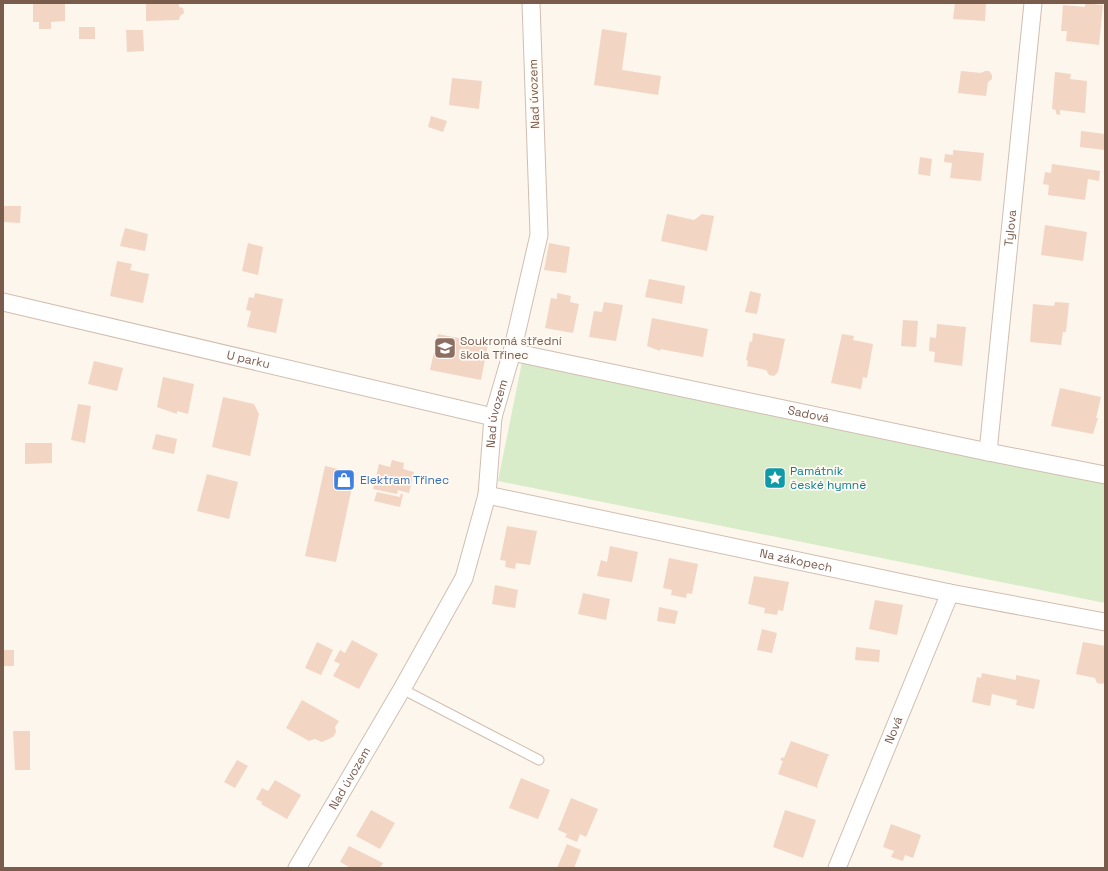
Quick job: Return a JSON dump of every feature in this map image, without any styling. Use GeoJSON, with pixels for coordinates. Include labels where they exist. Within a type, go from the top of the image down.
{"type":"FeatureCollection","features":[{"type":"Feature","properties":{"kind":"street","name":"Nad úvozem"},"geometry":{"type":"LineString","coordinates":[[297,868],[402,689],[464,578],[487,495],[493,417],[512,352],[539,235],[531,3]]}},
{"type":"Feature","properties":{"kind":"street","name":"Tylova"},"geometry":{"type":"LineString","coordinates":[[988,452],[1033,3]]}},
{"type":"Feature","properties":{"kind":"street","name":"U parku"},"geometry":{"type":"LineString","coordinates":[[3,302],[493,417]]}},
{"type":"Feature","properties":{"kind":"street","name":"Sadová"},"geometry":{"type":"LineString","coordinates":[[512,352],[988,452],[1105,475]]}},
{"type":"Feature","properties":{"kind":"street","name":"Na zákopech"},"geometry":{"type":"LineString","coordinates":[[487,495],[950,593],[1105,622]]}},
{"type":"Feature","properties":{"kind":"street","name":"Nová"},"geometry":{"type":"LineString","coordinates":[[837,868],[950,593]]}},
{"type":"Feature","properties":{"kind":"lane"},"geometry":{"type":"LineString","coordinates":[[402,689],[539,760]]}},
{"type":"Feature","properties":{"kind":"green space"},"geometry":{"type":"Polygon","coordinates":[[[522,362],[1105,480],[1105,603],[498,481],[522,362]]]}},
{"type":"Feature","properties":{"kind":"building"},"geometry":{"type":"Polygon","coordinates":[[[33,3],[65,3],[65,21],[51,22],[51,29],[39,29],[39,22],[33,22],[33,3]]]}},
{"type":"Feature","properties":{"kind":"building"},"geometry":{"type":"Polygon","coordinates":[[[146,3],[179,3],[179,7],[183,8],[184,13],[180,16],[179,20],[146,21],[146,3]]]}},
{"type":"Feature","properties":{"kind":"building"},"geometry":{"type":"Polygon","coordinates":[[[955,3],[986,3],[985,21],[953,19],[955,3]]]}},
{"type":"Feature","properties":{"kind":"building"},"geometry":{"type":"Polygon","coordinates":[[[1085,3],[1103,5],[1099,45],[1066,41],[1067,31],[1061,31],[1063,5],[1085,7],[1085,3]]]}},
{"type":"Feature","properties":{"kind":"building"},"geometry":{"type":"Polygon","coordinates":[[[79,27],[95,27],[95,39],[79,39],[79,27]]]}},
{"type":"Feature","properties":{"kind":"building"},"geometry":{"type":"Polygon","coordinates":[[[602,29],[627,33],[622,70],[661,76],[658,95],[594,85],[602,29]]]}},
{"type":"Feature","properties":{"kind":"building"},"geometry":{"type":"Polygon","coordinates":[[[126,30],[143,30],[144,51],[127,52],[126,30]]]}},
{"type":"Feature","properties":{"kind":"building"},"geometry":{"type":"Polygon","coordinates":[[[961,71],[981,73],[989,71],[992,75],[992,79],[988,82],[986,96],[958,93],[961,71]]]}},
{"type":"Feature","properties":{"kind":"building"},"geometry":{"type":"Polygon","coordinates":[[[1055,72],[1071,74],[1070,79],[1087,81],[1085,113],[1060,110],[1060,115],[1056,114],[1056,110],[1052,109],[1055,72]]]}},
{"type":"Feature","properties":{"kind":"building"},"geometry":{"type":"Polygon","coordinates":[[[452,78],[482,81],[479,109],[449,105],[452,78]]]}},
{"type":"Feature","properties":{"kind":"building"},"geometry":{"type":"Polygon","coordinates":[[[431,116],[447,121],[443,132],[428,127],[431,116]]]}},
{"type":"Feature","properties":{"kind":"building"},"geometry":{"type":"Polygon","coordinates":[[[1081,131],[1105,134],[1105,150],[1080,147],[1081,131]]]}},
{"type":"Feature","properties":{"kind":"building"},"geometry":{"type":"Polygon","coordinates":[[[953,150],[984,153],[981,181],[950,178],[952,163],[944,162],[945,154],[953,155],[953,150]]]}},
{"type":"Feature","properties":{"kind":"building"},"geometry":{"type":"Polygon","coordinates":[[[920,157],[932,159],[930,176],[918,174],[920,157]]]}},
{"type":"Feature","properties":{"kind":"building"},"geometry":{"type":"Polygon","coordinates":[[[1052,164],[1100,171],[1099,181],[1088,179],[1085,200],[1048,195],[1049,185],[1043,184],[1045,172],[1051,173],[1052,164]]]}},
{"type":"Feature","properties":{"kind":"building"},"geometry":{"type":"Polygon","coordinates":[[[3,206],[21,206],[20,223],[3,222],[3,206]]]}},
{"type":"Feature","properties":{"kind":"building"},"geometry":{"type":"Polygon","coordinates":[[[667,214],[694,220],[702,214],[714,216],[707,251],[661,241],[667,214]]]}},
{"type":"Feature","properties":{"kind":"building"},"geometry":{"type":"Polygon","coordinates":[[[1045,225],[1087,232],[1083,261],[1041,255],[1045,225]]]}},
{"type":"Feature","properties":{"kind":"building"},"geometry":{"type":"Polygon","coordinates":[[[125,228],[148,234],[145,251],[120,246],[125,228]]]}},
{"type":"Feature","properties":{"kind":"building"},"geometry":{"type":"Polygon","coordinates":[[[248,243],[263,247],[258,275],[242,271],[248,243]]]}},
{"type":"Feature","properties":{"kind":"building"},"geometry":{"type":"Polygon","coordinates":[[[549,243],[570,247],[566,273],[544,270],[549,243]]]}},
{"type":"Feature","properties":{"kind":"building"},"geometry":{"type":"Polygon","coordinates":[[[117,261],[132,264],[130,270],[149,274],[143,303],[110,296],[117,261]]]}},
{"type":"Feature","properties":{"kind":"building"},"geometry":{"type":"Polygon","coordinates":[[[649,279],[685,286],[682,304],[645,297],[649,279]]]}},
{"type":"Feature","properties":{"kind":"building"},"geometry":{"type":"Polygon","coordinates":[[[750,291],[761,294],[757,314],[745,312],[750,291]]]}},
{"type":"Feature","properties":{"kind":"building"},"geometry":{"type":"Polygon","coordinates":[[[255,293],[283,299],[276,333],[247,327],[251,311],[246,310],[249,297],[254,298],[255,293]]]}},
{"type":"Feature","properties":{"kind":"building"},"geometry":{"type":"Polygon","coordinates":[[[557,293],[571,296],[570,302],[579,304],[573,333],[545,328],[551,298],[557,299],[557,293]]]}},
{"type":"Feature","properties":{"kind":"building"},"geometry":{"type":"Polygon","coordinates":[[[604,302],[623,305],[616,341],[589,337],[594,311],[602,312],[604,302]]]}},
{"type":"Feature","properties":{"kind":"building"},"geometry":{"type":"Polygon","coordinates":[[[1055,302],[1069,303],[1066,332],[1063,332],[1061,345],[1030,342],[1033,304],[1054,306],[1055,302]]]}},
{"type":"Feature","properties":{"kind":"building"},"geometry":{"type":"Polygon","coordinates":[[[652,318],[708,329],[703,357],[661,349],[660,351],[647,346],[652,318]]]}},
{"type":"Feature","properties":{"kind":"building"},"geometry":{"type":"Polygon","coordinates":[[[903,320],[918,321],[916,347],[901,346],[903,320]]]}},
{"type":"Feature","properties":{"kind":"building"},"geometry":{"type":"Polygon","coordinates":[[[937,324],[966,327],[962,366],[934,362],[935,352],[929,351],[930,337],[936,338],[937,324]]]}},
{"type":"Feature","properties":{"kind":"building"},"geometry":{"type":"Polygon","coordinates":[[[753,333],[785,339],[778,372],[774,376],[769,375],[766,370],[747,366],[748,361],[746,360],[750,341],[752,342],[753,333]]]}},
{"type":"Feature","properties":{"kind":"building"},"geometry":{"type":"Polygon","coordinates":[[[438,334],[488,344],[481,380],[430,370],[438,334]]]}},
{"type":"Feature","properties":{"kind":"building"},"geometry":{"type":"Polygon","coordinates":[[[842,334],[854,336],[853,340],[873,344],[867,378],[863,377],[861,389],[831,383],[842,334]]]}},
{"type":"Feature","properties":{"kind":"building"},"geometry":{"type":"Polygon","coordinates":[[[94,361],[123,368],[117,391],[88,384],[94,361]]]}},
{"type":"Feature","properties":{"kind":"building"},"geometry":{"type":"Polygon","coordinates":[[[163,377],[194,384],[188,414],[177,411],[177,414],[157,407],[163,377]]]}},
{"type":"Feature","properties":{"kind":"building"},"geometry":{"type":"Polygon","coordinates":[[[1060,388],[1101,397],[1096,418],[1098,418],[1093,434],[1051,426],[1060,388]]]}},
{"type":"Feature","properties":{"kind":"building"},"geometry":{"type":"Polygon","coordinates":[[[223,397],[254,404],[259,414],[250,456],[212,447],[223,397]]]}},
{"type":"Feature","properties":{"kind":"building"},"geometry":{"type":"Polygon","coordinates":[[[78,404],[91,406],[85,443],[71,440],[78,404]]]}},
{"type":"Feature","properties":{"kind":"building"},"geometry":{"type":"Polygon","coordinates":[[[156,434],[177,439],[174,454],[152,449],[156,434]]]}},
{"type":"Feature","properties":{"kind":"building"},"geometry":{"type":"Polygon","coordinates":[[[25,443],[52,443],[52,463],[25,464],[25,443]]]}},
{"type":"Feature","properties":{"kind":"building"},"geometry":{"type":"Polygon","coordinates":[[[392,460],[404,463],[403,469],[414,472],[409,493],[398,490],[397,494],[373,489],[379,464],[390,467],[392,460]]]}},
{"type":"Feature","properties":{"kind":"building"},"geometry":{"type":"Polygon","coordinates":[[[325,466],[355,473],[336,562],[305,556],[325,466]]]}},
{"type":"Feature","properties":{"kind":"building"},"geometry":{"type":"Polygon","coordinates":[[[207,474],[238,482],[229,519],[197,511],[207,474]]]}},
{"type":"Feature","properties":{"kind":"building"},"geometry":{"type":"Polygon","coordinates":[[[377,492],[400,497],[401,493],[403,495],[400,507],[374,501],[377,492]]]}},
{"type":"Feature","properties":{"kind":"building"},"geometry":{"type":"Polygon","coordinates":[[[507,526],[537,531],[530,565],[516,563],[515,569],[505,567],[506,561],[500,560],[507,526]]]}},
{"type":"Feature","properties":{"kind":"building"},"geometry":{"type":"Polygon","coordinates":[[[610,546],[638,552],[632,582],[597,576],[601,560],[607,562],[610,546]]]}},
{"type":"Feature","properties":{"kind":"building"},"geometry":{"type":"Polygon","coordinates":[[[669,558],[698,564],[692,594],[687,593],[686,598],[671,595],[672,590],[663,588],[669,558]]]}},
{"type":"Feature","properties":{"kind":"building"},"geometry":{"type":"Polygon","coordinates":[[[754,576],[789,582],[783,611],[778,610],[777,615],[764,613],[765,608],[748,604],[754,576]]]}},
{"type":"Feature","properties":{"kind":"building"},"geometry":{"type":"Polygon","coordinates":[[[495,585],[518,590],[515,608],[492,604],[495,585]]]}},
{"type":"Feature","properties":{"kind":"building"},"geometry":{"type":"Polygon","coordinates":[[[583,593],[610,599],[606,620],[578,614],[583,593]]]}},
{"type":"Feature","properties":{"kind":"building"},"geometry":{"type":"Polygon","coordinates":[[[875,600],[903,605],[897,635],[869,629],[875,600]]]}},
{"type":"Feature","properties":{"kind":"building"},"geometry":{"type":"Polygon","coordinates":[[[659,607],[678,611],[675,624],[657,621],[659,607]]]}},
{"type":"Feature","properties":{"kind":"building"},"geometry":{"type":"Polygon","coordinates":[[[762,629],[777,633],[772,653],[757,650],[762,629]]]}},
{"type":"Feature","properties":{"kind":"building"},"geometry":{"type":"Polygon","coordinates":[[[352,640],[378,654],[359,689],[333,676],[340,664],[334,661],[340,650],[345,653],[352,640]]]}},
{"type":"Feature","properties":{"kind":"building"},"geometry":{"type":"Polygon","coordinates":[[[317,642],[333,650],[321,675],[305,668],[317,642]]]}},
{"type":"Feature","properties":{"kind":"building"},"geometry":{"type":"Polygon","coordinates":[[[1083,642],[1105,646],[1105,682],[1102,684],[1097,683],[1095,678],[1076,674],[1083,642]]]}},
{"type":"Feature","properties":{"kind":"building"},"geometry":{"type":"Polygon","coordinates":[[[856,647],[880,650],[879,662],[855,660],[856,647]]]}},
{"type":"Feature","properties":{"kind":"building"},"geometry":{"type":"Polygon","coordinates":[[[3,650],[14,650],[14,666],[3,666],[3,650]]]}},
{"type":"Feature","properties":{"kind":"building"},"geometry":{"type":"Polygon","coordinates":[[[982,673],[1016,680],[1016,675],[1040,680],[1034,709],[1016,705],[1017,700],[992,694],[990,706],[972,702],[977,677],[981,678],[982,673]]]}},
{"type":"Feature","properties":{"kind":"building"},"geometry":{"type":"Polygon","coordinates":[[[302,700],[339,721],[335,727],[336,732],[333,737],[322,742],[315,739],[309,741],[286,728],[302,700]]]}},
{"type":"Feature","properties":{"kind":"building"},"geometry":{"type":"Polygon","coordinates":[[[13,731],[30,731],[30,770],[15,770],[13,731]]]}},
{"type":"Feature","properties":{"kind":"building"},"geometry":{"type":"Polygon","coordinates":[[[791,741],[830,755],[828,756],[817,786],[818,788],[778,774],[783,761],[780,760],[782,757],[784,758],[791,741]]]}},
{"type":"Feature","properties":{"kind":"building"},"geometry":{"type":"Polygon","coordinates":[[[237,760],[248,766],[235,788],[224,782],[237,760]]]}},
{"type":"Feature","properties":{"kind":"building"},"geometry":{"type":"Polygon","coordinates":[[[521,778],[550,790],[538,819],[509,808],[521,778]]]}},
{"type":"Feature","properties":{"kind":"building"},"geometry":{"type":"Polygon","coordinates":[[[275,780],[301,795],[287,819],[261,804],[262,802],[256,799],[262,788],[268,791],[275,780]]]}},
{"type":"Feature","properties":{"kind":"building"},"geometry":{"type":"Polygon","coordinates":[[[571,798],[598,809],[586,837],[580,834],[577,842],[565,837],[567,834],[558,830],[571,798]]]}},
{"type":"Feature","properties":{"kind":"building"},"geometry":{"type":"Polygon","coordinates":[[[371,810],[395,823],[380,849],[356,836],[371,810]]]}},
{"type":"Feature","properties":{"kind":"building"},"geometry":{"type":"Polygon","coordinates":[[[785,810],[816,820],[803,858],[773,847],[785,810]]]}},
{"type":"Feature","properties":{"kind":"building"},"geometry":{"type":"Polygon","coordinates":[[[891,824],[921,835],[913,858],[905,855],[903,861],[891,857],[894,851],[883,847],[891,824]]]}},
{"type":"Feature","properties":{"kind":"building"},"geometry":{"type":"Polygon","coordinates":[[[567,844],[581,850],[574,868],[557,868],[567,844]]]}},
{"type":"Feature","properties":{"kind":"building"},"geometry":{"type":"Polygon","coordinates":[[[349,846],[383,863],[380,868],[351,868],[340,862],[349,846]]]}},
{"type":"Feature","properties":{"kind":"place","name":"Soukromá střední škola Třinec"},"geometry":{"type":"Point","coordinates":[445,348]}},
{"type":"Feature","properties":{"kind":"place","name":"Památník české hymně"},"geometry":{"type":"Point","coordinates":[775,478]}},
{"type":"Feature","properties":{"kind":"place","name":"Elektram Třinec"},"geometry":{"type":"Point","coordinates":[344,480]}}]}
